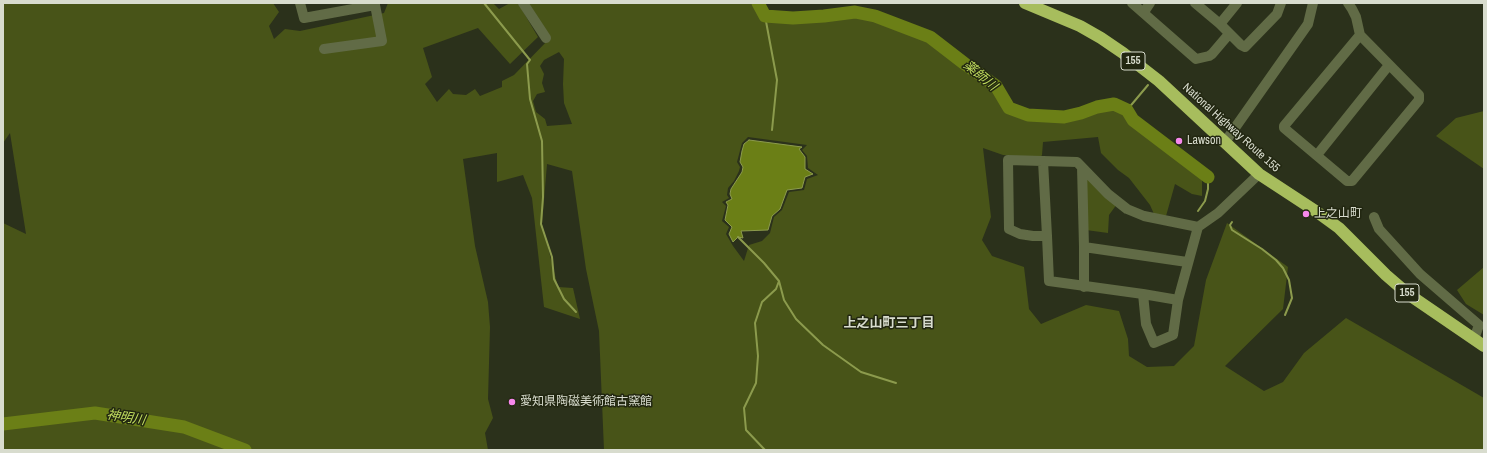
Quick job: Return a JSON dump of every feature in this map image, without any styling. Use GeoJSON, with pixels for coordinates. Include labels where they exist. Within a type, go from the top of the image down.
{"type":"FeatureCollection","features":[{"type":"Feature","properties":{"kind":"highway","name":"National Highway Route 155"},"geometry":{"type":"LineString","coordinates":[[1026,3],[1080,26],[1123,53],[1159,82],[1259,174],[1340,228],[1386,275],[1408,294],[1479,343]]}},
{"type":"Feature","properties":{"kind":"street"},"geometry":{"type":"LineString","coordinates":[[300,3],[304,18],[375,4],[382,41],[324,49]]}},
{"type":"Feature","properties":{"kind":"street"},"geometry":{"type":"LineString","coordinates":[[523,3],[546,38]]}},
{"type":"Feature","properties":{"kind":"street"},"geometry":{"type":"LineString","coordinates":[[1132,3],[1196,58],[1209,56],[1229,34]]}},
{"type":"Feature","properties":{"kind":"street"},"geometry":{"type":"LineString","coordinates":[[1144,12],[1150,3]]}},
{"type":"Feature","properties":{"kind":"street"},"geometry":{"type":"LineString","coordinates":[[1195,3],[1245,47],[1277,14],[1281,3]]}},
{"type":"Feature","properties":{"kind":"street"},"geometry":{"type":"LineString","coordinates":[[1220,24],[1237,3]]}},
{"type":"Feature","properties":{"kind":"street"},"geometry":{"type":"LineString","coordinates":[[1225,142],[1308,24],[1313,3]]}},
{"type":"Feature","properties":{"kind":"street"},"geometry":{"type":"LineString","coordinates":[[1348,3],[1356,17],[1360,35],[1419,95],[1419,100],[1352,181],[1347,182],[1284,128],[1284,126],[1360,35]]}},
{"type":"Feature","properties":{"kind":"street"},"geometry":{"type":"LineString","coordinates":[[1317,155],[1389,65]]}},
{"type":"Feature","properties":{"kind":"street"},"geometry":{"type":"LineString","coordinates":[[1047,236],[1020,234],[1009,229],[1008,160],[1077,162],[1108,194],[1127,209],[1144,216],[1198,227]]}},
{"type":"Feature","properties":{"kind":"street"},"geometry":{"type":"LineString","coordinates":[[1043,160],[1050,282],[1178,300]]}},
{"type":"Feature","properties":{"kind":"street"},"geometry":{"type":"LineString","coordinates":[[1082,167],[1084,287]]}},
{"type":"Feature","properties":{"kind":"street"},"geometry":{"type":"LineString","coordinates":[[1143,294],[1146,324],[1154,343],[1173,334],[1178,300],[1187,262],[1198,227],[1234,198],[1259,174]]}},
{"type":"Feature","properties":{"kind":"street"},"geometry":{"type":"LineString","coordinates":[[1374,217],[1379,229],[1420,274],[1479,325],[1479,343]]}},
{"type":"Feature","properties":{"kind":"street"},"geometry":{"type":"LineString","coordinates":[[1084,247],[1187,262]]}},
{"type":"Feature","properties":{"kind":"shaded area"},"geometry":{"type":"Polygon","coordinates":[[[3,3],[273,3],[279,12],[269,26],[274,39],[285,29],[300,31],[384,13],[388,3],[493,3],[499,9],[510,3],[518,3],[538,37],[510,64],[478,28],[423,48],[432,77],[425,84],[437,102],[449,89],[453,94],[466,95],[475,89],[480,96],[502,87],[502,81],[514,75],[550,38],[528,3],[756,3],[763,18],[791,23],[849,15],[871,18],[926,40],[993,87],[1006,111],[1029,119],[1073,119],[1109,107],[1132,108],[1142,122],[1146,134],[1202,178],[1202,196],[1192,194],[1175,184],[1166,216],[1154,214],[1150,205],[1129,178],[1118,170],[1101,153],[1098,137],[1043,142],[1042,155],[1040,158],[1003,155],[983,148],[991,217],[982,240],[992,256],[1024,267],[1029,309],[1041,324],[1086,305],[1119,311],[1128,339],[1129,356],[1147,367],[1174,366],[1194,346],[1206,280],[1227,223],[1288,267],[1283,309],[1225,366],[1264,391],[1283,382],[1304,353],[1346,318],[1484,398],[1484,450],[604,450],[599,331],[586,269],[572,171],[547,164],[542,224],[558,287],[573,288],[580,319],[544,307],[532,198],[523,175],[497,182],[497,153],[463,159],[475,246],[488,302],[490,327],[488,399],[493,418],[485,433],[488,450],[3,450],[3,223],[26,234],[10,133],[3,143],[3,3]],[[559,52],[544,60],[540,66],[544,74],[542,83],[545,92],[537,94],[533,101],[536,112],[545,119],[547,126],[572,124],[564,103],[564,59],[559,52]],[[748,137],[742,143],[737,162],[740,167],[734,181],[728,188],[727,195],[729,198],[722,202],[726,206],[722,221],[729,227],[726,234],[744,261],[749,245],[762,241],[770,233],[774,217],[782,210],[789,192],[804,190],[807,179],[818,175],[808,168],[807,156],[802,150],[807,145],[748,137]]]}},
{"type":"Feature","properties":{"kind":"shaded area"},"geometry":{"type":"Polygon","coordinates":[[[1484,111],[1484,169],[1436,136],[1456,118],[1484,111]]]}},
{"type":"Feature","properties":{"kind":"shaded area"},"geometry":{"type":"Polygon","coordinates":[[[749,140],[802,147],[799,149],[805,157],[805,169],[813,174],[805,177],[802,188],[787,190],[780,209],[772,216],[768,230],[741,231],[743,238],[738,237],[733,242],[729,234],[732,227],[725,220],[728,205],[726,202],[732,199],[730,194],[731,189],[742,172],[743,167],[740,162],[742,151],[744,144],[749,140]]]}},
{"type":"Feature","properties":{"kind":"shaded area"},"geometry":{"type":"Polygon","coordinates":[[[1089,178],[1117,204],[1109,215],[1108,233],[1086,230],[1084,180],[1089,178]]]}},
{"type":"Feature","properties":{"kind":"shaded area"},"geometry":{"type":"Polygon","coordinates":[[[1484,267],[1484,315],[1466,304],[1457,290],[1484,267]]]}},
{"type":"Feature","properties":{"kind":"waterway"},"geometry":{"type":"LineString","coordinates":[[484,3],[530,60],[527,64],[530,99],[542,141],[543,197],[541,224],[552,257],[554,279],[564,299],[576,312]]}},
{"type":"Feature","properties":{"kind":"waterway","name":"薬師川"},"geometry":{"type":"LineString","coordinates":[[758,3],[765,16],[793,18],[855,12],[875,16],[930,37],[996,86],[1009,108],[1028,115],[1064,117],[1097,107],[1114,104],[1127,110],[1133,120],[1208,177]]}},
{"type":"Feature","properties":{"kind":"waterway"},"geometry":{"type":"LineString","coordinates":[[765,16],[777,80],[772,130]]}},
{"type":"Feature","properties":{"kind":"waterway"},"geometry":{"type":"LineString","coordinates":[[1127,110],[1148,85]]}},
{"type":"Feature","properties":{"kind":"waterway"},"geometry":{"type":"LineString","coordinates":[[1198,211],[1205,201],[1208,189],[1208,177]]}},
{"type":"Feature","properties":{"kind":"waterway"},"geometry":{"type":"LineString","coordinates":[[1232,222],[1230,225],[1232,230],[1262,249],[1276,260],[1283,268],[1289,280],[1292,298],[1285,315]]}},
{"type":"Feature","properties":{"kind":"waterway"},"geometry":{"type":"LineString","coordinates":[[738,237],[764,263],[779,281],[776,289],[762,302],[755,323],[758,356],[756,383],[744,408],[746,430],[765,450]]}},
{"type":"Feature","properties":{"kind":"waterway"},"geometry":{"type":"LineString","coordinates":[[779,281],[784,300],[796,319],[823,345],[861,372],[896,383]]}},
{"type":"Feature","properties":{"kind":"waterway","name":"神明川"},"geometry":{"type":"LineString","coordinates":[[3,424],[95,413],[184,427],[245,450]]}},
{"type":"Feature","properties":{"kind":"place","name":"Lawson"},"geometry":{"type":"Point","coordinates":[1179,141]}},
{"type":"Feature","properties":{"kind":"place","name":"上之山町"},"geometry":{"type":"Point","coordinates":[1306,214]}},
{"type":"Feature","properties":{"kind":"place","name":"愛知県陶磁美術館古窯館"},"geometry":{"type":"Point","coordinates":[512,402]}},
{"type":"Feature","properties":{"kind":"district","name":"上之山町三丁目"},"geometry":{"type":"Point","coordinates":[889,324]}}]}
